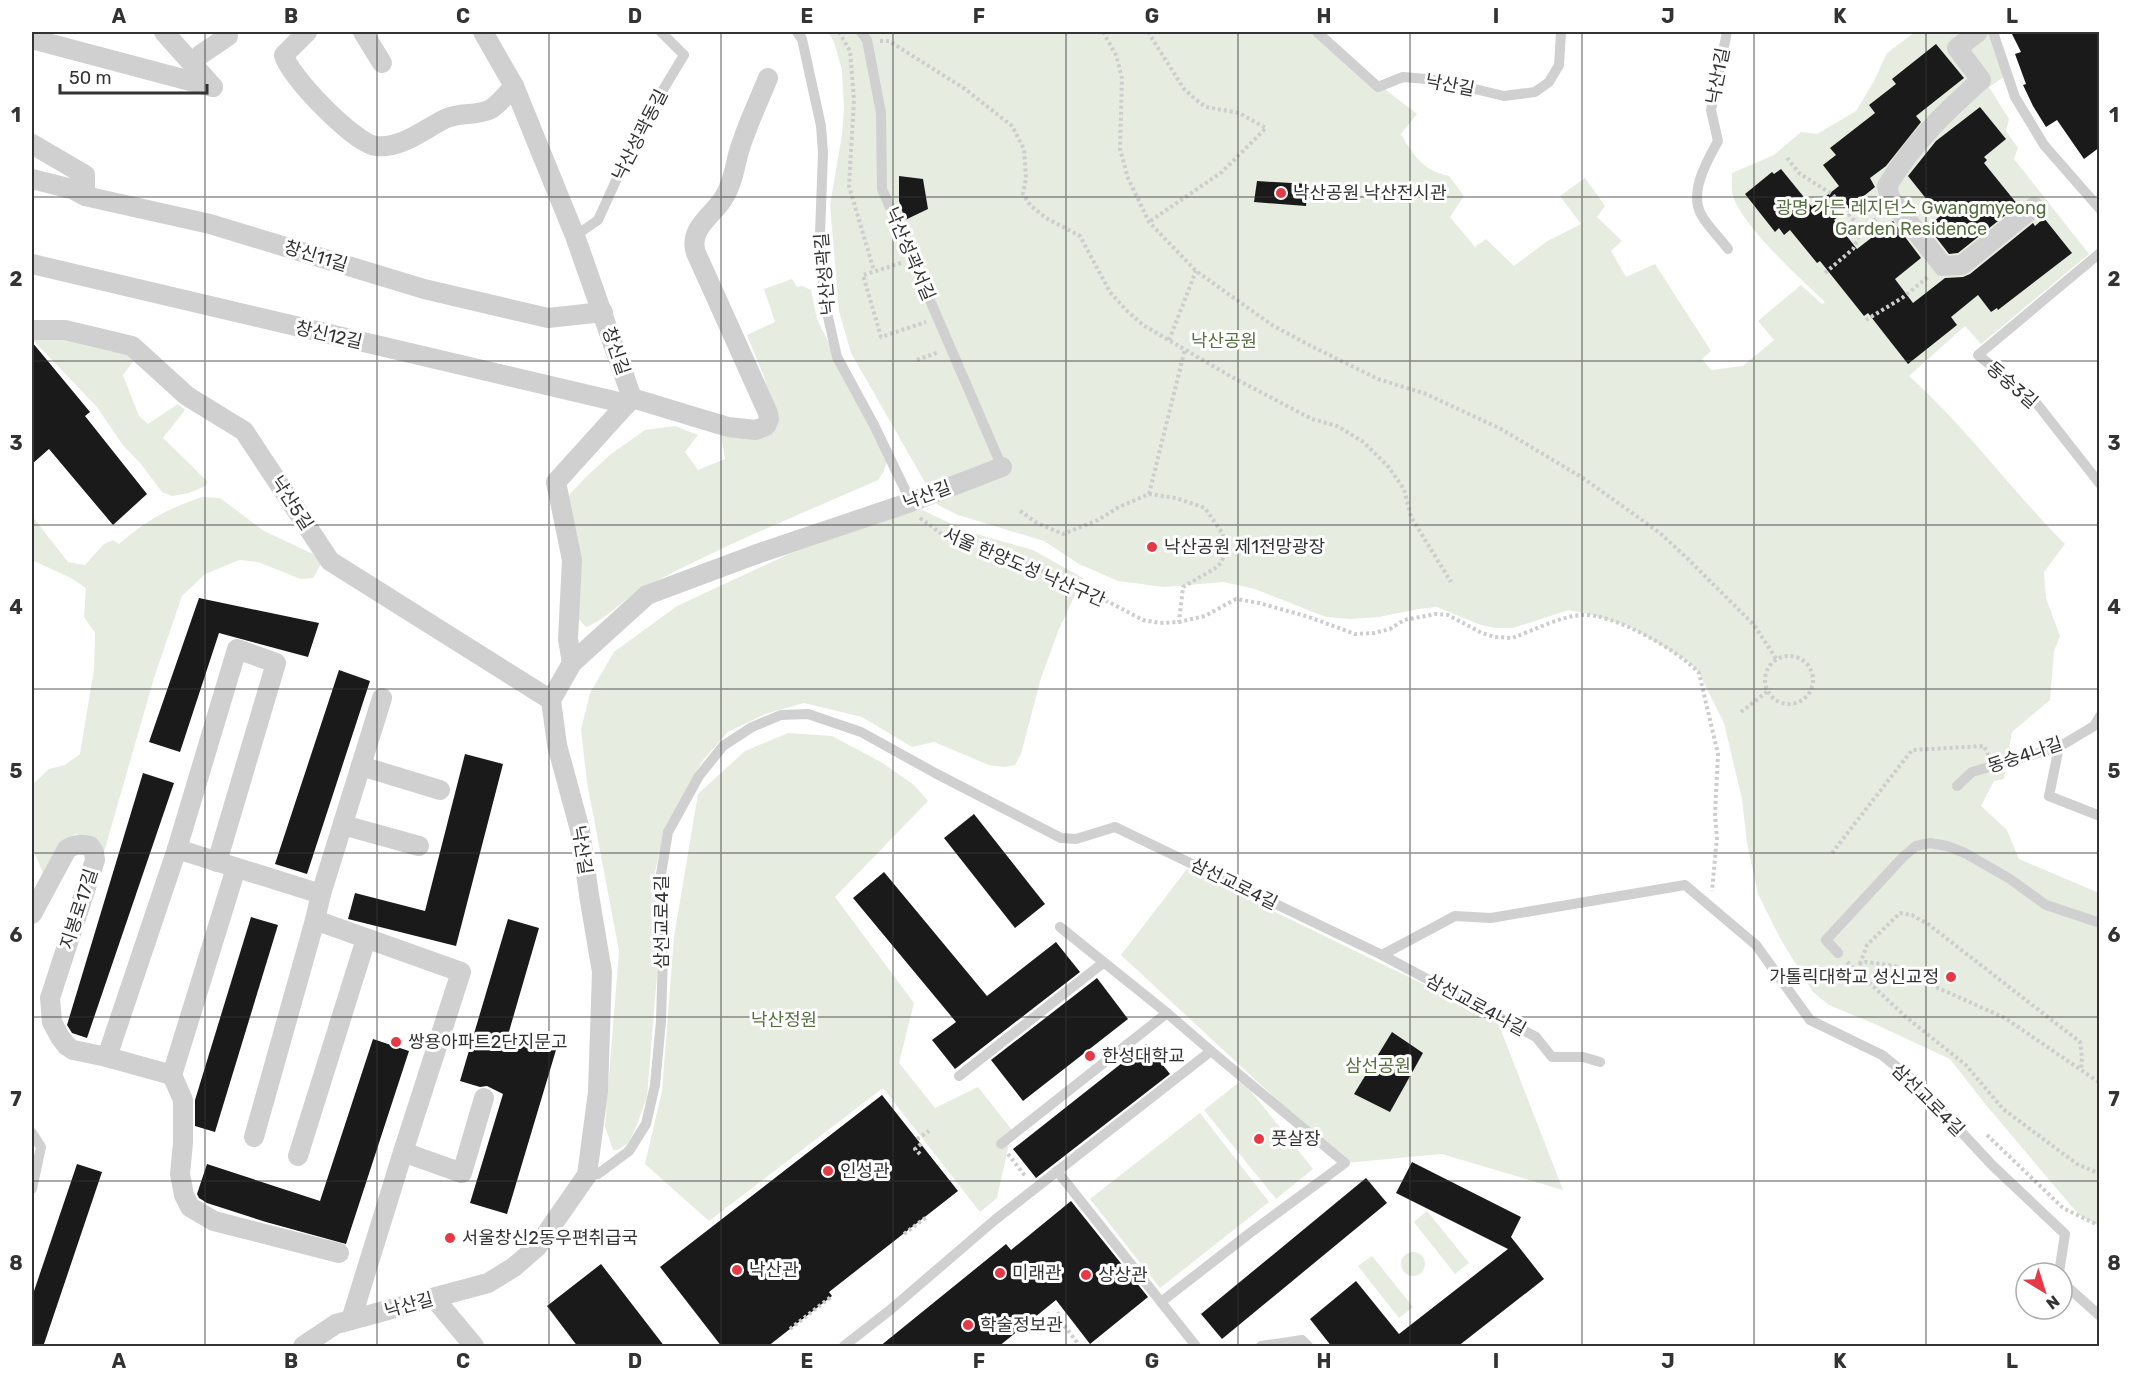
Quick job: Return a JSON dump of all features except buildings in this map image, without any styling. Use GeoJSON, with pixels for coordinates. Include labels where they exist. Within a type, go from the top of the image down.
{"type":"FeatureCollection","features":[{"type":"Feature","properties":{"kind":"street"},"geometry":{"type":"LineString","coordinates":[[32,39],[213,87],[164,32]]}},
{"type":"Feature","properties":{"kind":"street"},"geometry":{"type":"LineString","coordinates":[[200,55],[228,36],[224,32]]}},
{"type":"Feature","properties":{"kind":"street"},"geometry":{"type":"LineString","coordinates":[[307,32],[284,55],[289,69],[318,102],[342,124],[372,146],[391,146],[446,119],[490,109],[498,104],[514,86]]}},
{"type":"Feature","properties":{"kind":"street"},"geometry":{"type":"LineString","coordinates":[[363,32],[382,63]]}},
{"type":"Feature","properties":{"kind":"street","name":"창신길"},"geometry":{"type":"LineString","coordinates":[[483,32],[514,86],[575,236],[603,312],[630,401]]}},
{"type":"Feature","properties":{"kind":"street"},"geometry":{"type":"LineString","coordinates":[[1978,32],[1957,48],[1981,80],[1937,119],[1903,159],[1887,186],[1890,198],[1943,266],[1962,265],[2034,207]]}},
{"type":"Feature","properties":{"kind":"street","name":"창신12길"},"geometry":{"type":"LineString","coordinates":[[32,264],[630,401],[728,427],[756,430],[766,426],[768,413],[696,253],[694,237],[729,188],[741,145],[768,78]]}},
{"type":"Feature","properties":{"kind":"street"},"geometry":{"type":"LineString","coordinates":[[32,144],[85,175],[85,196]]}},
{"type":"Feature","properties":{"kind":"street","name":"창신11길"},"geometry":{"type":"LineString","coordinates":[[32,179],[72,189],[85,196],[210,224],[424,289],[549,318],[603,312]]}},
{"type":"Feature","properties":{"kind":"street","name":"낙산5길"},"geometry":{"type":"LineString","coordinates":[[32,330],[65,330],[132,346],[187,396],[244,431],[330,561],[551,700]]}},
{"type":"Feature","properties":{"kind":"street"},"geometry":{"type":"LineString","coordinates":[[572,663],[568,639],[572,560],[556,482],[630,401]]}},
{"type":"Feature","properties":{"kind":"street","name":"낙산길"},"geometry":{"type":"LineString","coordinates":[[303,1347],[336,1324],[488,1284],[514,1267],[537,1247],[586,1175],[598,1092],[602,972],[580,830],[557,745],[551,700],[572,663],[647,595],[754,555],[911,502],[1002,467]]}},
{"type":"Feature","properties":{"kind":"street"},"geometry":{"type":"LineString","coordinates":[[172,1075],[107,1057],[177,849],[237,649],[276,663],[172,1075],[183,1100],[180,1174],[184,1195],[190,1207],[200,1215],[214,1221],[339,1253]]}},
{"type":"Feature","properties":{"kind":"street"},"geometry":{"type":"LineString","coordinates":[[254,1137],[321,894],[382,698]]}},
{"type":"Feature","properties":{"kind":"street"},"geometry":{"type":"LineString","coordinates":[[361,766],[440,790]]}},
{"type":"Feature","properties":{"kind":"street"},"geometry":{"type":"LineString","coordinates":[[343,825],[419,846]]}},
{"type":"Feature","properties":{"kind":"street","name":"지봉로17길"},"geometry":{"type":"LineString","coordinates":[[32,914],[68,849],[73,845],[90,846],[94,852],[94,860],[50,998],[52,1022],[67,1046],[73,1050],[107,1057]]}},
{"type":"Feature","properties":{"kind":"street"},"geometry":{"type":"LineString","coordinates":[[177,849],[321,894]]}},
{"type":"Feature","properties":{"kind":"street"},"geometry":{"type":"LineString","coordinates":[[315,920],[461,972],[351,1320]]}},
{"type":"Feature","properties":{"kind":"street"},"geometry":{"type":"LineString","coordinates":[[298,1155],[366,939]]}},
{"type":"Feature","properties":{"kind":"street"},"geometry":{"type":"LineString","coordinates":[[403,1152],[462,1173],[484,1098]]}},
{"type":"Feature","properties":{"kind":"street"},"geometry":{"type":"LineString","coordinates":[[434,1298],[474,1347]]}},
{"type":"Feature","properties":{"kind":"lane","name":"낙산성곽동길"},"geometry":{"type":"LineString","coordinates":[[575,236],[598,220],[640,128],[684,55],[661,32]]}},
{"type":"Feature","properties":{"kind":"lane","name":"낙산성곽길"},"geometry":{"type":"LineString","coordinates":[[797,32],[802,39],[821,126],[823,153],[821,256],[824,299],[837,357],[874,425],[911,502]]}},
{"type":"Feature","properties":{"kind":"lane","name":"낙산길"},"geometry":{"type":"LineString","coordinates":[[1317,32],[1378,87],[1403,77],[1437,80],[1504,96],[1535,92],[1549,82],[1559,65],[1561,32]]}},
{"type":"Feature","properties":{"kind":"lane","name":"낙산1길"},"geometry":{"type":"LineString","coordinates":[[1727,32],[1711,110],[1718,141],[1707,161],[1697,191],[1701,214],[1728,249]]}},
{"type":"Feature","properties":{"kind":"lane"},"geometry":{"type":"LineString","coordinates":[[1993,32],[2015,97],[2044,145],[2100,209]]}},
{"type":"Feature","properties":{"kind":"lane","name":"낙산성곽서길"},"geometry":{"type":"LineString","coordinates":[[864,36],[881,113],[882,189],[1002,467]]}},
{"type":"Feature","properties":{"kind":"lane","name":"동숭3길"},"geometry":{"type":"LineString","coordinates":[[2100,253],[1978,355],[2034,400],[2100,484]]}},
{"type":"Feature","properties":{"kind":"lane","name":"삼선교로4길"},"geometry":{"type":"LineString","coordinates":[[586,1175],[598,1174],[629,1151],[646,1124],[655,1085],[662,1009],[664,921],[660,880],[668,832],[699,776],[723,746],[752,728],[781,715],[808,714],[861,732],[1062,838],[1076,839],[1115,826],[1382,955],[1455,916],[1491,918],[1685,885],[1756,945],[1810,1020],[1882,1055],[1913,1080],[1984,1157],[2065,1234],[2061,1261]]}},
{"type":"Feature","properties":{"kind":"lane","name":"동숭4나길"},"geometry":{"type":"LineString","coordinates":[[1957,786],[1972,772],[2059,747],[2097,728],[2100,716]]}},
{"type":"Feature","properties":{"kind":"lane"},"geometry":{"type":"LineString","coordinates":[[2059,747],[2049,796],[2100,816]]}},
{"type":"Feature","properties":{"kind":"lane"},"geometry":{"type":"LineString","coordinates":[[1838,953],[1826,940],[1903,857],[1916,846],[1930,843],[1965,853],[2010,879],[2046,905],[2100,923]]}},
{"type":"Feature","properties":{"kind":"lane"},"geometry":{"type":"LineString","coordinates":[[1060,927],[1167,1013],[1345,1163],[1161,1302]]}},
{"type":"Feature","properties":{"kind":"lane","name":"삼선교로4나길"},"geometry":{"type":"LineString","coordinates":[[1382,955],[1536,1037],[1552,1057],[1583,1057],[1600,1062]]}},
{"type":"Feature","properties":{"kind":"lane"},"geometry":{"type":"LineString","coordinates":[[959,1076],[1103,963]]}},
{"type":"Feature","properties":{"kind":"lane"},"geometry":{"type":"LineString","coordinates":[[1001,1144],[1167,1013]]}},
{"type":"Feature","properties":{"kind":"lane"},"geometry":{"type":"LineString","coordinates":[[844,1347],[996,1219],[1211,1051]]}},
{"type":"Feature","properties":{"kind":"lane"},"geometry":{"type":"LineString","coordinates":[[32,1133],[41,1147],[32,1189]]}},
{"type":"Feature","properties":{"kind":"lane"},"geometry":{"type":"LineString","coordinates":[[1057,1171],[1196,1347]]}},
{"type":"Feature","properties":{"kind":"lane"},"geometry":{"type":"LineString","coordinates":[[2074,1293],[2100,1316]]}},
{"type":"Feature","properties":{"kind":"lane"},"geometry":{"type":"LineString","coordinates":[[1261,1347],[1302,1340],[1308,1347]]}},
{"type":"Feature","properties":{"kind":"path"},"geometry":{"type":"LineString","coordinates":[[839,32],[850,51],[855,100],[849,186],[874,271]]}},
{"type":"Feature","properties":{"kind":"path"},"geometry":{"type":"LineString","coordinates":[[1103,32],[1116,55],[1122,78],[1120,149],[1128,178],[1149,222],[1196,271],[1272,326],[1378,379],[1426,394],[1501,429],[1583,478],[1660,533],[1688,559],[1754,625],[1777,660]]}},
{"type":"Feature","properties":{"kind":"path"},"geometry":{"type":"LineString","coordinates":[[1148,32],[1184,89],[1195,99],[1206,107],[1239,112],[1266,128],[1222,172],[1149,222]]}},
{"type":"Feature","properties":{"kind":"path"},"geometry":{"type":"LineString","coordinates":[[864,36],[889,41],[965,89],[1012,126],[1024,149],[1026,178],[1023,194],[1030,205],[1046,218],[1080,236],[1110,292],[1143,325],[1230,376],[1302,413],[1337,426],[1362,441],[1387,465],[1404,489],[1411,518],[1451,582]]}},
{"type":"Feature","properties":{"kind":"path"},"geometry":{"type":"LineString","coordinates":[[1787,158],[1800,174],[1832,194],[1862,230]]}},
{"type":"Feature","properties":{"kind":"path"},"geometry":{"type":"LineString","coordinates":[[1825,273],[1853,249],[1862,230],[1895,205]]}},
{"type":"Feature","properties":{"kind":"path"},"geometry":{"type":"LineString","coordinates":[[907,261],[863,275],[881,337],[926,322],[923,312]]}},
{"type":"Feature","properties":{"kind":"path"},"geometry":{"type":"LineString","coordinates":[[1866,320],[1902,298],[1943,266]]}},
{"type":"Feature","properties":{"kind":"path"},"geometry":{"type":"LineString","coordinates":[[1169,340],[1196,271]]}},
{"type":"Feature","properties":{"kind":"path"},"geometry":{"type":"LineString","coordinates":[[1149,494],[1185,349]]}},
{"type":"Feature","properties":{"kind":"path"},"geometry":{"type":"LineString","coordinates":[[917,360],[935,354]]}},
{"type":"Feature","properties":{"kind":"path"},"geometry":{"type":"LineString","coordinates":[[1020,511],[1037,523],[1063,534],[1098,520],[1119,507],[1149,494],[1176,498],[1205,508],[1224,534],[1225,553],[1221,563],[1214,569],[1183,587],[1179,622]]}},
{"type":"Feature","properties":{"kind":"path","name":"서울 한양도성 낙산구간"},"geometry":{"type":"LineString","coordinates":[[911,502],[921,519],[943,535],[1028,564],[1143,620],[1160,623],[1179,622],[1205,616],[1236,599],[1308,617],[1355,634],[1374,633],[1390,629],[1404,620],[1436,614],[1448,615],[1482,633],[1504,639],[1580,615],[1593,615],[1628,626],[1690,663],[1699,673],[1718,754],[1715,814],[1717,837],[1712,893]]}},
{"type":"Feature","properties":{"kind":"path"},"geometry":{"type":"LineString","coordinates":[[1787,656],[1802,660],[1812,671],[1812,687],[1803,700],[1795,703],[1779,702],[1768,691],[1766,675],[1777,660],[1787,656]]}},
{"type":"Feature","properties":{"kind":"path"},"geometry":{"type":"LineString","coordinates":[[1741,712],[1768,691]]}},
{"type":"Feature","properties":{"kind":"path"},"geometry":{"type":"LineString","coordinates":[[1832,853],[1912,750],[1984,746],[1992,766]]}},
{"type":"Feature","properties":{"kind":"path"},"geometry":{"type":"LineString","coordinates":[[2081,1069],[2080,1042],[1928,924],[1912,915],[1900,914],[1867,945],[1856,970],[1905,1017],[1966,1065],[2003,1109],[2077,1164],[2100,1174]]}},
{"type":"Feature","properties":{"kind":"path"},"geometry":{"type":"LineString","coordinates":[[1860,964],[1866,962],[1895,966],[1909,978],[1928,983],[2005,1018],[2100,1083]]}},
{"type":"Feature","properties":{"kind":"path"},"geometry":{"type":"LineString","coordinates":[[1981,1129],[2063,1208],[2100,1226]]}},
{"type":"Feature","properties":{"kind":"path"},"geometry":{"type":"LineString","coordinates":[[917,1139],[928,1131]]}},
{"type":"Feature","properties":{"kind":"path"},"geometry":{"type":"LineString","coordinates":[[920,1154],[915,1149],[921,1144]]}},
{"type":"Feature","properties":{"kind":"path"},"geometry":{"type":"LineString","coordinates":[[1001,1144],[1035,1188]]}},
{"type":"Feature","properties":{"kind":"path"},"geometry":{"type":"LineString","coordinates":[[904,1234],[928,1216]]}},
{"type":"Feature","properties":{"kind":"path"},"geometry":{"type":"LineString","coordinates":[[790,1329],[832,1296]]}},
{"type":"Feature","properties":{"kind":"path"},"geometry":{"type":"LineString","coordinates":[[1060,1313],[1056,1315],[1080,1347]]}},
{"type":"Feature","properties":{"kind":"green space","name":"낙산공원"},"geometry":{"type":"Polygon","coordinates":[[[828,32],[1316,32],[1347,60],[1417,114],[1401,134],[1420,161],[1432,170],[1449,176],[1464,196],[1450,217],[1475,247],[1486,239],[1514,266],[1546,242],[1581,224],[1560,196],[1585,178],[1605,206],[1597,217],[1622,241],[1611,251],[1626,277],[1655,264],[1711,351],[1702,359],[1711,370],[1743,366],[1774,340],[1758,321],[1801,285],[1822,304],[1825,302],[1788,267],[1748,222],[1733,196],[1732,173],[1774,155],[1801,132],[1817,134],[1856,111],[1887,53],[1915,32],[1993,32],[2007,75],[1989,87],[2009,119],[2006,131],[2018,148],[2014,159],[2089,254],[1981,344],[1965,326],[1909,376],[1950,416],[2065,544],[2044,572],[2046,598],[2060,636],[2054,651],[2050,700],[2012,732],[2004,779],[1994,781],[1981,806],[2007,830],[2019,859],[2099,893],[2099,1226],[2079,1215],[1950,1059],[1829,1005],[1813,992],[1781,940],[1758,894],[1747,843],[1742,799],[1724,723],[1699,673],[1690,663],[1673,652],[1628,626],[1569,610],[1513,628],[1481,625],[1437,607],[1379,617],[1350,619],[1326,617],[1255,589],[1224,582],[1164,587],[1118,581],[1079,564],[1044,541],[958,515],[938,505],[851,353],[839,311],[830,205],[842,135],[844,108],[842,70],[834,42],[828,32]]]}},
{"type":"Feature","properties":{"kind":"green space"},"geometry":{"type":"Polygon","coordinates":[[[792,279],[797,287],[802,286],[811,290],[817,319],[887,461],[884,471],[878,480],[675,571],[631,596],[586,627],[574,614],[566,507],[570,494],[611,454],[645,430],[675,426],[698,435],[685,452],[698,470],[725,459],[721,436],[755,439],[774,433],[777,417],[747,335],[775,322],[764,289],[792,279]]]}},
{"type":"Feature","properties":{"kind":"green space"},"geometry":{"type":"Polygon","coordinates":[[[32,326],[123,350],[134,360],[123,375],[139,416],[148,424],[178,404],[185,410],[163,438],[207,481],[206,486],[189,493],[172,496],[162,492],[122,444],[97,407],[32,339],[32,326]]]}},
{"type":"Feature","properties":{"kind":"green space"},"geometry":{"type":"Polygon","coordinates":[[[202,497],[220,498],[264,531],[313,554],[321,564],[313,578],[301,579],[258,562],[239,560],[205,574],[182,596],[154,678],[104,852],[92,839],[76,834],[61,841],[43,873],[32,847],[32,785],[49,769],[65,765],[80,754],[94,669],[95,633],[84,617],[86,588],[71,578],[32,560],[32,516],[68,562],[85,565],[104,544],[113,540],[119,544],[158,516],[202,497]]]}},
{"type":"Feature","properties":{"kind":"green space"},"geometry":{"type":"Polygon","coordinates":[[[920,509],[969,532],[1033,550],[1083,578],[1059,629],[1041,678],[1021,754],[1015,765],[1004,767],[989,765],[934,742],[912,747],[862,717],[804,703],[765,714],[728,732],[703,760],[665,827],[655,872],[659,951],[647,1097],[628,1143],[618,1150],[613,1150],[605,1126],[619,951],[587,782],[581,730],[590,693],[614,652],[677,606],[789,554],[920,509]]]}},
{"type":"Feature","properties":{"kind":"green space","name":"낙산정원"},"geometry":{"type":"Polygon","coordinates":[[[788,733],[832,736],[881,762],[914,785],[928,801],[835,897],[914,1003],[899,1063],[935,1108],[978,1087],[1012,1130],[997,1198],[980,1212],[883,1088],[709,1221],[645,1164],[662,1091],[674,937],[698,794],[745,751],[788,733]]]}},
{"type":"Feature","properties":{"kind":"green space","name":"삼선공원"},"geometry":{"type":"Polygon","coordinates":[[[1187,869],[1497,1020],[1563,1190],[1442,1154],[1345,1163],[1121,955],[1187,869]]]}},
{"type":"Feature","properties":{"kind":"green space","name":"풋살장"},"geometry":{"type":"Polygon","coordinates":[[[1242,1080],[1313,1169],[1276,1199],[1204,1110],[1242,1080]]]}},
{"type":"Feature","properties":{"kind":"green space"},"geometry":{"type":"Polygon","coordinates":[[[1200,1113],[1269,1202],[1160,1288],[1090,1199],[1200,1113]]]}},
{"type":"Feature","properties":{"kind":"green space"},"geometry":{"type":"Polygon","coordinates":[[[1427,1211],[1469,1263],[1455,1274],[1414,1222],[1427,1211]]]}},
{"type":"Feature","properties":{"kind":"green space"},"geometry":{"type":"Polygon","coordinates":[[[1413,1252],[1422,1255],[1425,1264],[1422,1273],[1413,1276],[1404,1273],[1401,1264],[1404,1255],[1413,1252]]]}},
{"type":"Feature","properties":{"kind":"green space"},"geometry":{"type":"Polygon","coordinates":[[[1372,1256],[1413,1307],[1399,1318],[1358,1266],[1372,1256]]]}},
{"type":"Feature","properties":{"kind":"place","name":"낙산공원 낙산전시관"},"geometry":{"type":"Point","coordinates":[1281,193]}},
{"type":"Feature","properties":{"kind":"place","name":"낙산공원 제1전망광장"},"geometry":{"type":"Point","coordinates":[1152,547]}},
{"type":"Feature","properties":{"kind":"place","name":"가톨릭대학교 성신교정"},"geometry":{"type":"Point","coordinates":[1951,977]}},
{"type":"Feature","properties":{"kind":"place","name":"쌍용아파트2단지문고"},"geometry":{"type":"Point","coordinates":[396,1042]}},
{"type":"Feature","properties":{"kind":"place","name":"한성대학교"},"geometry":{"type":"Point","coordinates":[1090,1056]}},
{"type":"Feature","properties":{"kind":"place","name":"풋살장"},"geometry":{"type":"Point","coordinates":[1259,1139]}},
{"type":"Feature","properties":{"kind":"place","name":"인성관"},"geometry":{"type":"Point","coordinates":[828,1171]}},
{"type":"Feature","properties":{"kind":"place","name":"서울창신2동우편취급국"},"geometry":{"type":"Point","coordinates":[450,1238]}},
{"type":"Feature","properties":{"kind":"place","name":"낙산관"},"geometry":{"type":"Point","coordinates":[737,1270]}},
{"type":"Feature","properties":{"kind":"place","name":"미래관"},"geometry":{"type":"Point","coordinates":[1000,1273]}},
{"type":"Feature","properties":{"kind":"place","name":"상상관"},"geometry":{"type":"Point","coordinates":[1086,1275]}},
{"type":"Feature","properties":{"kind":"place","name":"학술정보관"},"geometry":{"type":"Point","coordinates":[968,1325]}},
{"type":"Feature","properties":{"kind":"park label","name":"광명 가든 레지던스 Gwangmyeong Garden Residence"},"geometry":{"type":"Point","coordinates":[1911,218]}}]}
